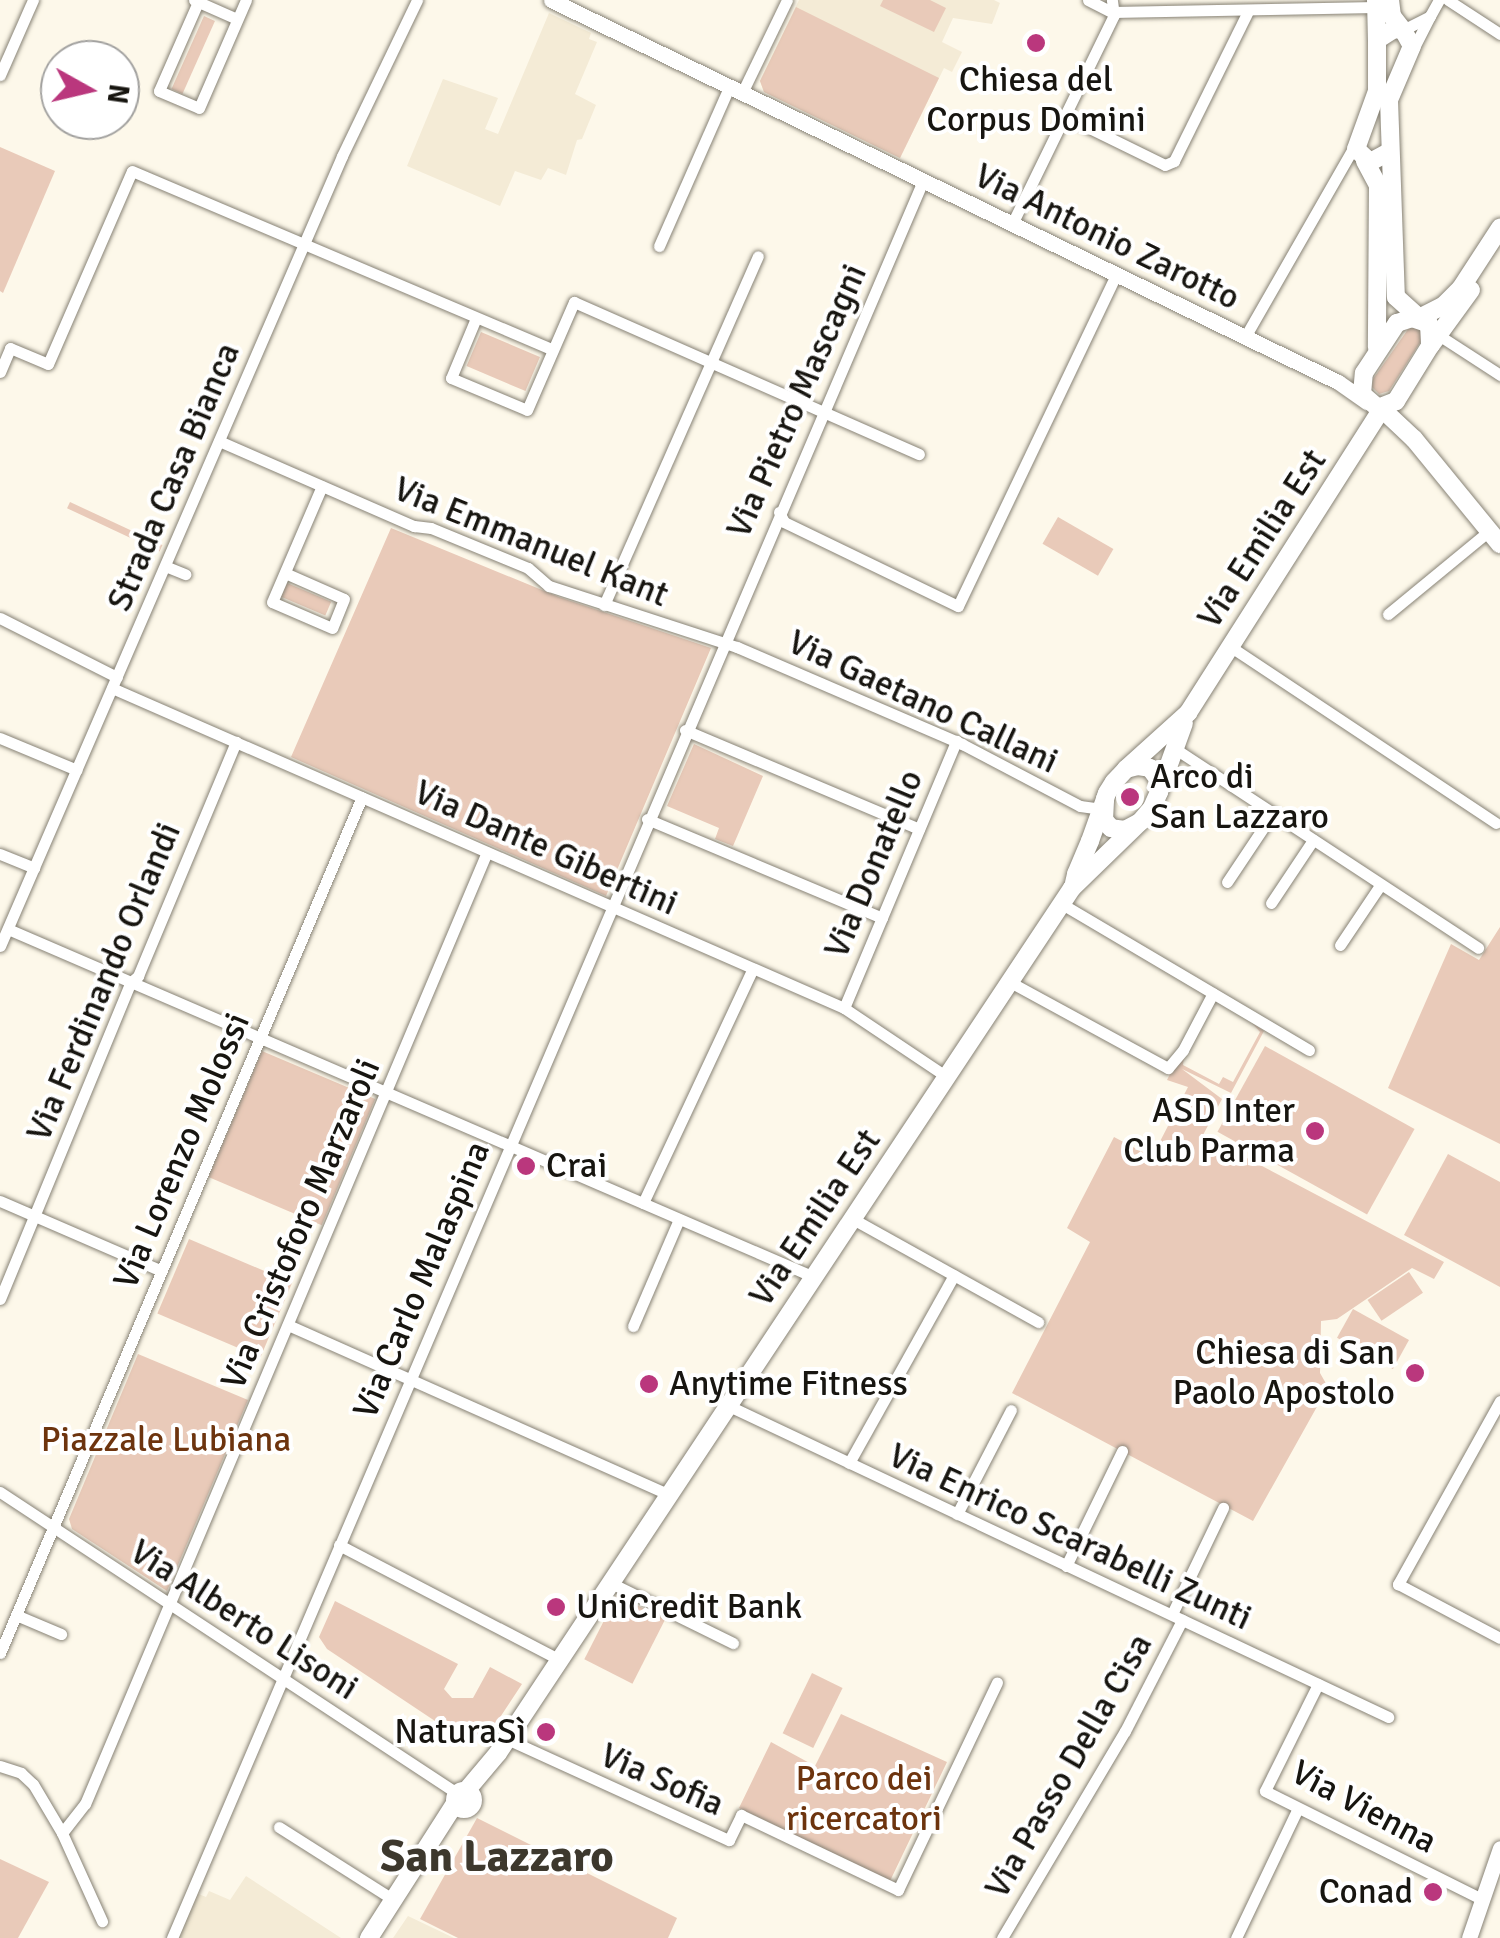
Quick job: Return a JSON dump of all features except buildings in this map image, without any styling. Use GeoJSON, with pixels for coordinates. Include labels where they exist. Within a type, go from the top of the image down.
{"type":"FeatureCollection","features":[{"type":"Feature","properties":{"kind":"main road"},"geometry":{"type":"LineString","coordinates":[[1381,2],[1412,46],[1390,92],[1388,114],[1392,287],[1398,300],[1432,330],[1435,341]]}},
{"type":"Feature","properties":{"kind":"main road"},"geometry":{"type":"LineString","coordinates":[[1372,359],[1378,185],[1356,148],[1377,91],[1381,2]]}},
{"type":"Feature","properties":{"kind":"main road"},"geometry":{"type":"LineString","coordinates":[[1377,40],[1390,30],[1402,30]]}},
{"type":"Feature","properties":{"kind":"main road"},"geometry":{"type":"LineString","coordinates":[[1364,160],[1381,160],[1389,152]]}},
{"type":"Feature","properties":{"kind":"main road"},"geometry":{"type":"LineString","coordinates":[[1494,538],[1414,439],[1376,407],[1360,386],[1372,359],[1397,323],[1418,318],[1454,296],[1500,228]]}},
{"type":"Feature","properties":{"kind":"main road","name":"Via Emilia Est"},"geometry":{"type":"LineString","coordinates":[[369,1938],[503,1746],[1067,896],[1140,822],[1159,792],[1188,713],[1358,450],[1376,407],[1401,396],[1500,242]]}},
{"type":"Feature","properties":{"kind":"main road"},"geometry":{"type":"LineString","coordinates":[[1401,396],[1402,416],[1414,439]]}},
{"type":"Feature","properties":{"kind":"main road"},"geometry":{"type":"LineString","coordinates":[[1358,450],[1386,433],[1414,439]]}},
{"type":"Feature","properties":{"kind":"main road","name":"Via Emilia Est"},"geometry":{"type":"LineString","coordinates":[[1067,896],[1103,804],[1126,769],[1188,713]]}},
{"type":"Feature","properties":{"kind":"main road"},"geometry":{"type":"LineString","coordinates":[[1126,769],[1150,768],[1159,792]]}},
{"type":"Feature","properties":{"kind":"main road"},"geometry":{"type":"LineString","coordinates":[[1103,804],[1102,812],[1111,828],[1125,830],[1140,822]]}},
{"type":"Feature","properties":{"kind":"main road","name":"Via Emilia Est"},"geometry":{"type":"LineString","coordinates":[[379,1938],[464,1799]]}},
{"type":"Feature","properties":{"kind":"street"},"geometry":{"type":"LineString","coordinates":[[0,75],[33,0]]}},
{"type":"Feature","properties":{"kind":"street"},"geometry":{"type":"LineString","coordinates":[[238,19],[196,1],[159,91],[198,108],[238,19],[246,0]]}},
{"type":"Feature","properties":{"kind":"street","name":"Strada Casa Bianca"},"geometry":{"type":"LineString","coordinates":[[0,946],[399,29],[408,0]]}},
{"type":"Feature","properties":{"kind":"street","name":"Strada Casa Bianca"},"geometry":{"type":"LineString","coordinates":[[399,29],[417,0]]}},
{"type":"Feature","properties":{"kind":"street","name":"Via Antonio Zarotto"},"geometry":{"type":"LineString","coordinates":[[550,0],[1012,224],[1114,281],[1338,382],[1376,407]]}},
{"type":"Feature","properties":{"kind":"street"},"geometry":{"type":"LineString","coordinates":[[658,246],[736,90],[787,0]]}},
{"type":"Feature","properties":{"kind":"street"},"geometry":{"type":"LineString","coordinates":[[1088,0],[1112,6],[1248,11],[1381,2]]}},
{"type":"Feature","properties":{"kind":"street"},"geometry":{"type":"LineString","coordinates":[[1408,59],[1439,0]]}},
{"type":"Feature","properties":{"kind":"street"},"geometry":{"type":"LineString","coordinates":[[1448,0],[1500,34]]}},
{"type":"Feature","properties":{"kind":"street"},"geometry":{"type":"LineString","coordinates":[[1012,224],[1065,116],[1112,6]]}},
{"type":"Feature","properties":{"kind":"street"},"geometry":{"type":"LineString","coordinates":[[1065,116],[1165,164],[1174,161],[1248,11]]}},
{"type":"Feature","properties":{"kind":"street"},"geometry":{"type":"LineString","coordinates":[[1402,30],[1430,16]]}},
{"type":"Feature","properties":{"kind":"street"},"geometry":{"type":"LineString","coordinates":[[1245,337],[1358,140]]}},
{"type":"Feature","properties":{"kind":"street"},"geometry":{"type":"LineString","coordinates":[[1343,168],[1364,160]]}},
{"type":"Feature","properties":{"kind":"street"},"geometry":{"type":"LineString","coordinates":[[0,372],[10,348],[48,364],[132,172],[553,350]]}},
{"type":"Feature","properties":{"kind":"street","name":"Via Pietro Mascagni"},"geometry":{"type":"LineString","coordinates":[[722,644],[923,181]]}},
{"type":"Feature","properties":{"kind":"street"},"geometry":{"type":"LineString","coordinates":[[604,605],[758,256]]}},
{"type":"Feature","properties":{"kind":"street"},"geometry":{"type":"LineString","coordinates":[[779,512],[785,523],[958,606],[1114,281]]}},
{"type":"Feature","properties":{"kind":"street"},"geometry":{"type":"LineString","coordinates":[[476,318],[451,378],[527,410],[574,302],[919,454]]}},
{"type":"Feature","properties":{"kind":"street"},"geometry":{"type":"LineString","coordinates":[[1435,341],[1500,375]]}},
{"type":"Feature","properties":{"kind":"street"},"geometry":{"type":"LineString","coordinates":[[1338,382],[1372,359]]}},
{"type":"Feature","properties":{"kind":"street","name":"Via Emmanuel Kant"},"geometry":{"type":"LineString","coordinates":[[219,441],[414,526],[431,528],[528,568],[549,586],[722,644]]}},
{"type":"Feature","properties":{"kind":"street"},"geometry":{"type":"LineString","coordinates":[[285,573],[344,599],[332,628],[272,602],[322,486]]}},
{"type":"Feature","properties":{"kind":"street"},"geometry":{"type":"LineString","coordinates":[[1388,614],[1494,538]]}},
{"type":"Feature","properties":{"kind":"street"},"geometry":{"type":"LineString","coordinates":[[165,566],[185,574]]}},
{"type":"Feature","properties":{"kind":"street","name":"Via Dante Gibertini"},"geometry":{"type":"LineString","coordinates":[[0,618],[115,682],[236,742],[844,1008],[946,1078]]}},
{"type":"Feature","properties":{"kind":"street","name":"Via Carlo Malaspina"},"geometry":{"type":"LineString","coordinates":[[172,1938],[722,644]]}},
{"type":"Feature","properties":{"kind":"street","name":"Via Gaetano Callani"},"geometry":{"type":"LineString","coordinates":[[722,644],[956,741],[1080,806],[1103,804]]}},
{"type":"Feature","properties":{"kind":"street"},"geometry":{"type":"LineString","coordinates":[[1231,646],[1496,822]]}},
{"type":"Feature","properties":{"kind":"street"},"geometry":{"type":"LineString","coordinates":[[685,730],[919,830]]}},
{"type":"Feature","properties":{"kind":"street"},"geometry":{"type":"LineString","coordinates":[[0,738],[77,770]]}},
{"type":"Feature","properties":{"kind":"street","name":"Via Donatello"},"geometry":{"type":"LineString","coordinates":[[844,1008],[956,741]]}},
{"type":"Feature","properties":{"kind":"street","name":"Via Ferdinando Orlandi"},"geometry":{"type":"LineString","coordinates":[[0,1299],[130,983],[138,976],[236,742]]}},
{"type":"Feature","properties":{"kind":"street"},"geometry":{"type":"LineString","coordinates":[[1174,748],[1478,948]]}},
{"type":"Feature","properties":{"kind":"street","name":"Via Lorenzo Molossi"},"geometry":{"type":"LineString","coordinates":[[0,1652],[362,797]]}},
{"type":"Feature","properties":{"kind":"street"},"geometry":{"type":"LineString","coordinates":[[1228,882],[1273,813]]}},
{"type":"Feature","properties":{"kind":"street"},"geometry":{"type":"LineString","coordinates":[[648,819],[882,918]]}},
{"type":"Feature","properties":{"kind":"street"},"geometry":{"type":"LineString","coordinates":[[1272,903],[1313,840]]}},
{"type":"Feature","properties":{"kind":"street","name":"Via Cristoforo Marzaroli"},"geometry":{"type":"LineString","coordinates":[[62,1833],[82,1808],[487,852]]}},
{"type":"Feature","properties":{"kind":"street"},"geometry":{"type":"LineString","coordinates":[[0,854],[34,868]]}},
{"type":"Feature","properties":{"kind":"street"},"geometry":{"type":"LineString","coordinates":[[1340,945],[1381,884]]}},
{"type":"Feature","properties":{"kind":"street"},"geometry":{"type":"LineString","coordinates":[[1067,896],[1213,993],[1309,1050]]}},
{"type":"Feature","properties":{"kind":"street"},"geometry":{"type":"LineString","coordinates":[[8,929],[814,1277]]}},
{"type":"Feature","properties":{"kind":"street"},"geometry":{"type":"LineString","coordinates":[[642,1203],[753,968]]}},
{"type":"Feature","properties":{"kind":"street"},"geometry":{"type":"LineString","coordinates":[[1010,982],[1168,1068],[1183,1050],[1213,993]]}},
{"type":"Feature","properties":{"kind":"street"},"geometry":{"type":"LineString","coordinates":[[0,1201],[162,1270]]}},
{"type":"Feature","properties":{"kind":"street"},"geometry":{"type":"LineString","coordinates":[[633,1326],[679,1219]]}},
{"type":"Feature","properties":{"kind":"street"},"geometry":{"type":"LineString","coordinates":[[853,1219],[1038,1322]]}},
{"type":"Feature","properties":{"kind":"street"},"geometry":{"type":"LineString","coordinates":[[849,1463],[954,1276]]}},
{"type":"Feature","properties":{"kind":"street"},"geometry":{"type":"LineString","coordinates":[[288,1325],[670,1495]]}},
{"type":"Feature","properties":{"kind":"street"},"geometry":{"type":"LineString","coordinates":[[1500,1401],[1398,1584],[1500,1638]]}},
{"type":"Feature","properties":{"kind":"street","name":"Via Enrico Scarabelli Zunti"},"geometry":{"type":"LineString","coordinates":[[728,1406],[1388,1717]]}},
{"type":"Feature","properties":{"kind":"street"},"geometry":{"type":"LineString","coordinates":[[957,1514],[1011,1410]]}},
{"type":"Feature","properties":{"kind":"street"},"geometry":{"type":"LineString","coordinates":[[1066,1566],[1122,1451]]}},
{"type":"Feature","properties":{"kind":"street","name":"Via Alberto Lisoni"},"geometry":{"type":"LineString","coordinates":[[0,1492],[464,1799]]}},
{"type":"Feature","properties":{"kind":"street","name":"Via Passo Della Cisa"},"geometry":{"type":"LineString","coordinates":[[1002,1938],[1125,1731],[1223,1508]]}},
{"type":"Feature","properties":{"kind":"street"},"geometry":{"type":"LineString","coordinates":[[339,1545],[560,1660]]}},
{"type":"Feature","properties":{"kind":"street"},"geometry":{"type":"LineString","coordinates":[[611,1583],[733,1643]]}},
{"type":"Feature","properties":{"kind":"street"},"geometry":{"type":"LineString","coordinates":[[16,1615],[61,1634]]}},
{"type":"Feature","properties":{"kind":"street","name":"Via Sofia"},"geometry":{"type":"LineString","coordinates":[[503,1746],[729,1840],[740,1815],[898,1890],[997,1682]]}},
{"type":"Feature","properties":{"kind":"street","name":"Via Vienna"},"geometry":{"type":"LineString","coordinates":[[1318,1684],[1266,1792],[1482,1900]]}},
{"type":"Feature","properties":{"kind":"street"},"geometry":{"type":"LineString","coordinates":[[0,1766],[22,1773],[33,1784],[62,1833],[102,1921]]}},
{"type":"Feature","properties":{"kind":"street"},"geometry":{"type":"LineString","coordinates":[[1236,1938],[1297,1810]]}},
{"type":"Feature","properties":{"kind":"street"},"geometry":{"type":"LineString","coordinates":[[279,1827],[394,1900]]}},
{"type":"Feature","properties":{"kind":"street"},"geometry":{"type":"LineString","coordinates":[[1469,1938],[1500,1848]]}},
{"type":"Feature","properties":{"kind":"shaded area"},"geometry":{"type":"Polygon","coordinates":[[[799,0],[1000,3],[992,24],[953,18],[942,42],[962,52],[952,72],[944,68],[900,158],[764,92],[760,81],[799,0]]]}},
{"type":"Feature","properties":{"kind":"shaded area"},"geometry":{"type":"Polygon","coordinates":[[[549,13],[591,33],[589,39],[597,42],[575,94],[596,105],[582,139],[577,140],[566,175],[548,168],[541,180],[515,171],[500,206],[407,166],[443,79],[498,98],[485,129],[498,134],[549,13]]]}},
{"type":"Feature","properties":{"kind":"shaded area"},"geometry":{"type":"Polygon","coordinates":[[[246,1876],[341,1938],[177,1938],[196,1893],[206,1897],[209,1891],[230,1900],[246,1876]]]}},
{"type":"Feature","properties":{"kind":"shaded area"},"geometry":{"type":"Polygon","coordinates":[[[408,1916],[454,1938],[393,1938],[408,1916]]]}},
{"type":"Feature","properties":{"kind":"green space"},"geometry":{"type":"Polygon","coordinates":[[[883,0],[930,0],[946,8],[934,32],[880,6],[883,0]]]}},
{"type":"Feature","properties":{"kind":"green space"},"geometry":{"type":"Polygon","coordinates":[[[796,7],[939,78],[900,158],[764,92],[760,81],[796,7]]]}},
{"type":"Feature","properties":{"kind":"green space"},"geometry":{"type":"Polygon","coordinates":[[[204,16],[215,21],[182,94],[171,89],[204,16]]]}},
{"type":"Feature","properties":{"kind":"green space"},"geometry":{"type":"Polygon","coordinates":[[[0,147],[55,171],[3,293],[0,291],[0,147]]]}},
{"type":"Feature","properties":{"kind":"green space"},"geometry":{"type":"Polygon","coordinates":[[[1411,325],[1422,330],[1423,338],[1389,391],[1379,394],[1372,387],[1373,379],[1411,325]]]}},
{"type":"Feature","properties":{"kind":"green space"},"geometry":{"type":"Polygon","coordinates":[[[481,332],[540,357],[525,391],[467,366],[481,332]]]}},
{"type":"Feature","properties":{"kind":"green space"},"geometry":{"type":"Polygon","coordinates":[[[70,502],[162,545],[159,551],[67,508],[70,502]]]}},
{"type":"Feature","properties":{"kind":"green space"},"geometry":{"type":"Polygon","coordinates":[[[1058,517],[1113,549],[1098,576],[1042,544],[1058,517]]]}},
{"type":"Feature","properties":{"kind":"green space"},"geometry":{"type":"Polygon","coordinates":[[[391,528],[559,597],[711,648],[606,896],[291,757],[391,528]]]}},
{"type":"Feature","properties":{"kind":"green space"},"geometry":{"type":"Polygon","coordinates":[[[287,583],[331,602],[325,616],[281,597],[287,583]]]}},
{"type":"Feature","properties":{"kind":"green space"},"geometry":{"type":"Polygon","coordinates":[[[694,744],[763,776],[733,846],[715,839],[719,828],[667,806],[694,744]]]}},
{"type":"Feature","properties":{"kind":"green space"},"geometry":{"type":"Polygon","coordinates":[[[1500,927],[1500,1144],[1388,1088],[1451,944],[1479,960],[1500,927]]]}},
{"type":"Feature","properties":{"kind":"green space"},"geometry":{"type":"Polygon","coordinates":[[[1252,1023],[1264,1031],[1231,1093],[1182,1069],[1222,1099],[1203,1135],[1444,1262],[1434,1279],[1412,1268],[1337,1319],[1321,1321],[1320,1373],[1328,1387],[1253,1521],[1012,1393],[1090,1242],[1067,1228],[1114,1137],[1152,1157],[1188,1087],[1167,1080],[1176,1062],[1184,1056],[1183,1065],[1219,1084],[1223,1077],[1233,1082],[1260,1032],[1252,1023]]]}},
{"type":"Feature","properties":{"kind":"green space","name":"ASD Inter Club Parma"},"geometry":{"type":"Polygon","coordinates":[[[1265,1046],[1415,1129],[1367,1215],[1217,1132],[1265,1046]]]}},
{"type":"Feature","properties":{"kind":"green space"},"geometry":{"type":"Polygon","coordinates":[[[262,1051],[375,1099],[322,1225],[208,1177],[262,1051]]]}},
{"type":"Feature","properties":{"kind":"green space"},"geometry":{"type":"Polygon","coordinates":[[[1448,1154],[1500,1182],[1500,1287],[1404,1235],[1448,1154]]]}},
{"type":"Feature","properties":{"kind":"green space","name":"Piazzale Lubiana"},"geometry":{"type":"Polygon","coordinates":[[[189,1239],[292,1283],[260,1357],[157,1314],[189,1239]]]}},
{"type":"Feature","properties":{"kind":"green space"},"geometry":{"type":"Polygon","coordinates":[[[1409,1272],[1423,1293],[1382,1321],[1368,1300],[1409,1272]]]}},
{"type":"Feature","properties":{"kind":"green space"},"geometry":{"type":"Polygon","coordinates":[[[1353,1309],[1409,1340],[1393,1369],[1337,1338],[1353,1309]]]}},
{"type":"Feature","properties":{"kind":"green space","name":"Piazzale Lubiana"},"geometry":{"type":"Polygon","coordinates":[[[138,1354],[248,1400],[167,1591],[72,1529],[69,1519],[138,1354]]]}},
{"type":"Feature","properties":{"kind":"green space"},"geometry":{"type":"Polygon","coordinates":[[[617,1595],[665,1620],[632,1684],[584,1659],[617,1595]]]}},
{"type":"Feature","properties":{"kind":"green space"},"geometry":{"type":"Polygon","coordinates":[[[335,1601],[458,1664],[444,1689],[452,1698],[473,1698],[490,1667],[522,1684],[483,1743],[446,1720],[441,1725],[327,1649],[319,1637],[335,1601]]]}},
{"type":"Feature","properties":{"kind":"green space"},"geometry":{"type":"Polygon","coordinates":[[[812,1673],[843,1688],[813,1748],[783,1733],[812,1673]]]}},
{"type":"Feature","properties":{"kind":"green space","name":"Parco dei ricercatori"},"geometry":{"type":"Polygon","coordinates":[[[841,1714],[947,1762],[890,1881],[739,1808],[771,1742],[815,1766],[841,1714]]]}},
{"type":"Feature","properties":{"kind":"green space"},"geometry":{"type":"Polygon","coordinates":[[[477,1818],[677,1918],[668,1938],[458,1938],[420,1919],[477,1818]]]}},
{"type":"Feature","properties":{"kind":"green space"},"geometry":{"type":"Polygon","coordinates":[[[0,1859],[49,1882],[18,1938],[0,1938],[0,1859]]]}},
{"type":"Feature","properties":{"kind":"place","name":"Chiesa del Corpus Domini"},"geometry":{"type":"Point","coordinates":[1036,43]}},
{"type":"Feature","properties":{"kind":"place","name":"Arco di San Lazzaro"},"geometry":{"type":"Point","coordinates":[1130,797]}},
{"type":"Feature","properties":{"kind":"place","name":"ASD Inter Club Parma"},"geometry":{"type":"Point","coordinates":[1315,1131]}},
{"type":"Feature","properties":{"kind":"place","name":"Crai"},"geometry":{"type":"Point","coordinates":[526,1166]}},
{"type":"Feature","properties":{"kind":"place","name":"Chiesa di San Paolo Apostolo"},"geometry":{"type":"Point","coordinates":[1415,1373]}},
{"type":"Feature","properties":{"kind":"place","name":"Anytime Fitness"},"geometry":{"type":"Point","coordinates":[649,1384]}},
{"type":"Feature","properties":{"kind":"place","name":"UniCredit Bank"},"geometry":{"type":"Point","coordinates":[556,1607]}},
{"type":"Feature","properties":{"kind":"place","name":"NaturaSì"},"geometry":{"type":"Point","coordinates":[546,1732]}},
{"type":"Feature","properties":{"kind":"place","name":"Conad"},"geometry":{"type":"Point","coordinates":[1433,1892]}},
{"type":"Feature","properties":{"kind":"district","name":"San Lazzaro"},"geometry":{"type":"Point","coordinates":[497,1857]}}]}
